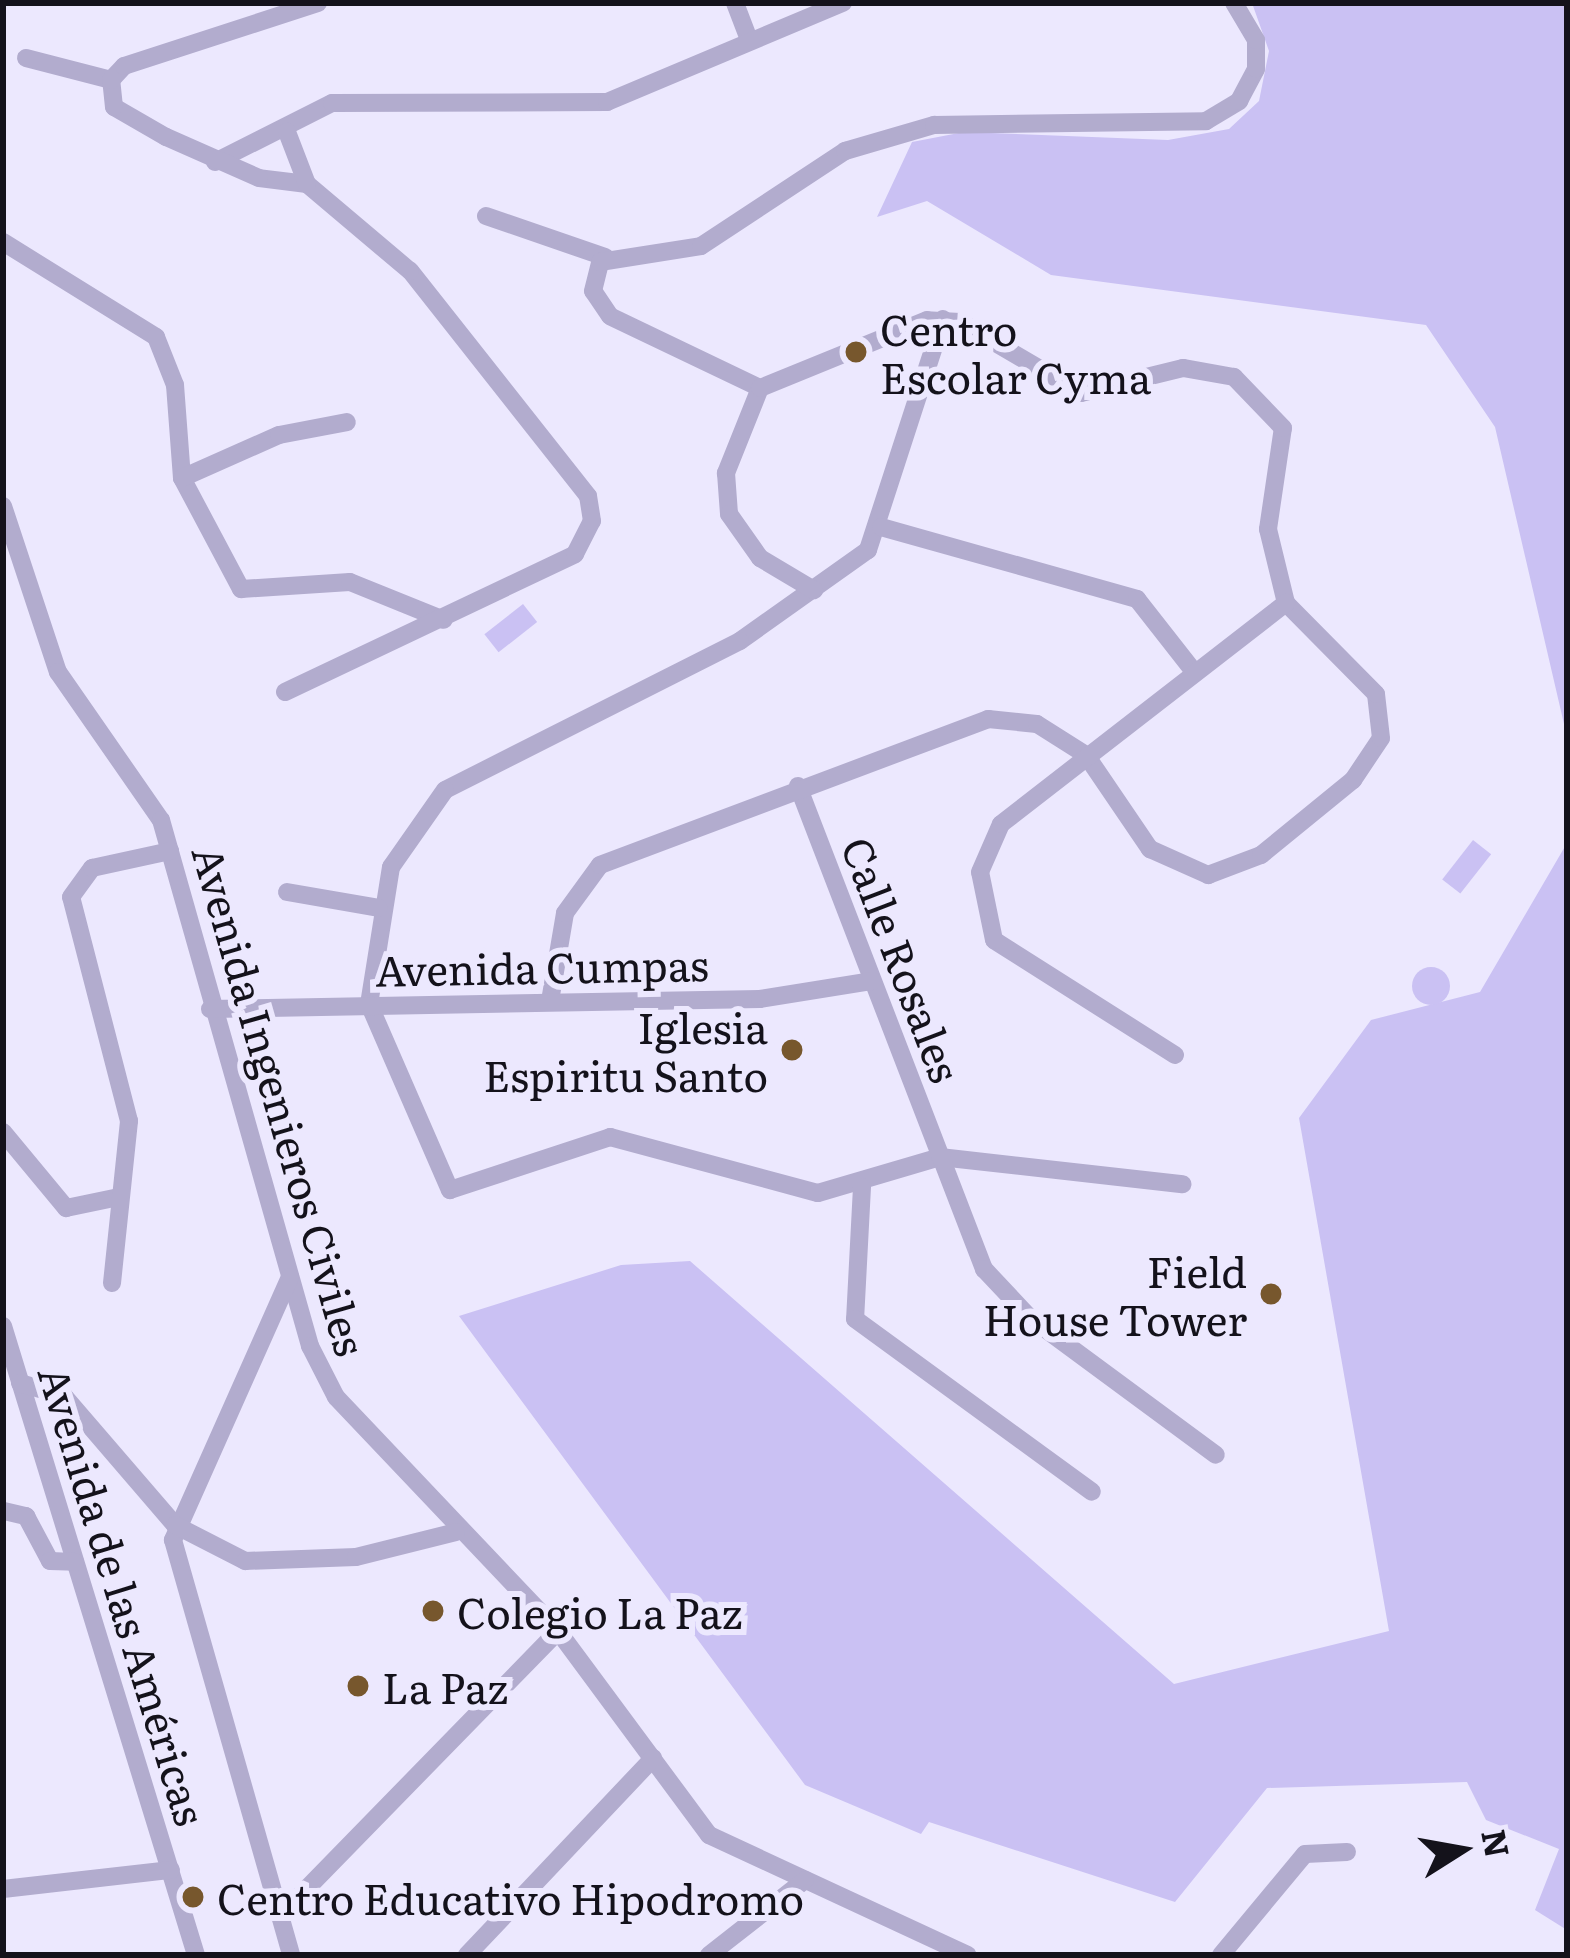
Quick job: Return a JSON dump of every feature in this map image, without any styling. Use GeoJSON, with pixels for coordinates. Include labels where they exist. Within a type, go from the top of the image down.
{"type":"FeatureCollection","features":[{"type":"Feature","properties":{"kind":"street"},"geometry":{"type":"LineString","coordinates":[[285,692],[575,554],[592,521],[588,496],[410,271],[308,184],[215,161],[114,107],[111,80],[124,65],[318,3]]}},
{"type":"Feature","properties":{"kind":"street"},"geometry":{"type":"LineString","coordinates":[[735,3],[749,39]]}},
{"type":"Feature","properties":{"kind":"street"},"geometry":{"type":"LineString","coordinates":[[215,161],[287,132],[332,103],[607,102],[843,3]]}},
{"type":"Feature","properties":{"kind":"street"},"geometry":{"type":"LineString","coordinates":[[486,216],[604,257],[701,246],[844,151],[934,125],[1206,121],[1239,100],[1256,69],[1256,40],[1234,3]]}},
{"type":"Feature","properties":{"kind":"street"},"geometry":{"type":"LineString","coordinates":[[26,58],[111,80]]}},
{"type":"Feature","properties":{"kind":"street"},"geometry":{"type":"LineString","coordinates":[[287,132],[308,184]]}},
{"type":"Feature","properties":{"kind":"street"},"geometry":{"type":"LineString","coordinates":[[3,242],[155,337],[175,385],[182,478],[241,589],[350,582],[444,620]]}},
{"type":"Feature","properties":{"kind":"street"},"geometry":{"type":"LineString","coordinates":[[604,257],[593,291],[610,316],[760,388]]}},
{"type":"Feature","properties":{"kind":"street"},"geometry":{"type":"LineString","coordinates":[[944,320],[881,527],[814,590],[740,641],[445,790],[391,867],[379,908],[369,1004],[450,1190],[610,1137],[796,1189],[862,1186],[940,1157],[1182,1184]]}},
{"type":"Feature","properties":{"kind":"street"},"geometry":{"type":"LineString","coordinates":[[550,1001],[565,913],[600,865],[798,785],[988,719],[1036,724],[1086,755],[1166,863],[1208,875],[1261,855],[1353,780],[1381,738],[1376,694],[1286,603],[1268,529],[1283,428],[1258,391],[1183,368],[1081,393],[944,320],[891,330],[760,388],[726,473],[729,514],[760,558],[814,590]]}},
{"type":"Feature","properties":{"kind":"street"},"geometry":{"type":"LineString","coordinates":[[182,478],[279,434],[346,422]]}},
{"type":"Feature","properties":{"kind":"street","name":"Avenida Ingenieros Civiles"},"geometry":{"type":"LineString","coordinates":[[3,506],[58,672],[151,796],[290,1277],[336,1397],[456,1532],[558,1631],[709,1834],[938,1950],[968,1955]]}},
{"type":"Feature","properties":{"kind":"street"},"geometry":{"type":"LineString","coordinates":[[881,527],[1137,599],[1195,673]]}},
{"type":"Feature","properties":{"kind":"street"},"geometry":{"type":"LineString","coordinates":[[1175,1054],[1011,956],[982,921],[980,872],[1001,824],[1286,603]]}},
{"type":"Feature","properties":{"kind":"street","name":"Calle Rosales"},"geometry":{"type":"LineString","coordinates":[[798,785],[940,1157],[998,1289],[1216,1455]]}},
{"type":"Feature","properties":{"kind":"street"},"geometry":{"type":"LineString","coordinates":[[112,1283],[126,1093],[71,897],[92,868],[170,850]]}},
{"type":"Feature","properties":{"kind":"street"},"geometry":{"type":"LineString","coordinates":[[287,892],[379,908]]}},
{"type":"Feature","properties":{"kind":"street","name":"Avenida Cumpas"},"geometry":{"type":"LineString","coordinates":[[210,1009],[760,999],[873,981]]}},
{"type":"Feature","properties":{"kind":"street"},"geometry":{"type":"LineString","coordinates":[[3,1132],[66,1208],[119,1197]]}},
{"type":"Feature","properties":{"kind":"street"},"geometry":{"type":"LineString","coordinates":[[862,1186],[855,1319],[1092,1492]]}},
{"type":"Feature","properties":{"kind":"street"},"geometry":{"type":"LineString","coordinates":[[290,1277],[175,1525],[292,1955]]}},
{"type":"Feature","properties":{"kind":"street","name":"Avenida de las Américas"},"geometry":{"type":"LineString","coordinates":[[3,1326],[196,1955]]}},
{"type":"Feature","properties":{"kind":"street"},"geometry":{"type":"LineString","coordinates":[[20,1383],[64,1396],[175,1525],[218,1552],[280,1564],[456,1532]]}},
{"type":"Feature","properties":{"kind":"street"},"geometry":{"type":"LineString","coordinates":[[4,1511],[26,1516],[50,1561],[75,1562]]}},
{"type":"Feature","properties":{"kind":"street"},"geometry":{"type":"LineString","coordinates":[[280,1916],[558,1631]]}},
{"type":"Feature","properties":{"kind":"street"},"geometry":{"type":"LineString","coordinates":[[467,1955],[653,1759]]}},
{"type":"Feature","properties":{"kind":"street"},"geometry":{"type":"LineString","coordinates":[[1221,1955],[1305,1854],[1347,1852]]}},
{"type":"Feature","properties":{"kind":"street"},"geometry":{"type":"LineString","coordinates":[[3,1889],[171,1870]]}},
{"type":"Feature","properties":{"kind":"street"},"geometry":{"type":"LineString","coordinates":[[709,1955],[805,1880]]}},
{"type":"Feature","properties":{"kind":"shaded area"},"geometry":{"type":"Polygon","coordinates":[[[1252,3],[1567,3],[1567,737],[1495,427],[1426,325],[1051,275],[927,201],[877,217],[912,142],[964,132],[1168,140],[1229,129],[1259,101],[1269,51],[1252,3]]]}},
{"type":"Feature","properties":{"kind":"shaded area"},"geometry":{"type":"Polygon","coordinates":[[[523,604],[537,622],[499,652],[484,634],[523,604]]]}},
{"type":"Feature","properties":{"kind":"shaded area"},"geometry":{"type":"Polygon","coordinates":[[[1473,840],[1491,854],[1460,894],[1442,879],[1473,840]]]}},
{"type":"Feature","properties":{"kind":"shaded area"},"geometry":{"type":"Polygon","coordinates":[[[1567,843],[1567,1930],[1535,1910],[1559,1849],[1486,1820],[1467,1782],[1267,1788],[1175,1902],[929,1822],[921,1834],[805,1785],[459,1316],[621,1265],[690,1261],[1174,1684],[1389,1631],[1299,1118],[1371,1020],[1480,992],[1567,843]]]}},
{"type":"Feature","properties":{"kind":"shaded area"},"geometry":{"type":"Polygon","coordinates":[[[1431,967],[1444,973],[1450,986],[1444,999],[1431,1005],[1418,999],[1412,986],[1418,973],[1431,967]]]}},
{"type":"Feature","properties":{"kind":"place","name":"Centro Escolar Cyma"},"geometry":{"type":"Point","coordinates":[856,352]}},
{"type":"Feature","properties":{"kind":"place","name":"Iglesia Espiritu Santo"},"geometry":{"type":"Point","coordinates":[792,1050]}},
{"type":"Feature","properties":{"kind":"place","name":"Field House Tower"},"geometry":{"type":"Point","coordinates":[1271,1294]}},
{"type":"Feature","properties":{"kind":"place","name":"Colegio La Paz"},"geometry":{"type":"Point","coordinates":[433,1611]}},
{"type":"Feature","properties":{"kind":"place","name":"La Paz"},"geometry":{"type":"Point","coordinates":[358,1686]}},
{"type":"Feature","properties":{"kind":"place","name":"Centro Educativo Hipodromo"},"geometry":{"type":"Point","coordinates":[193,1897]}}]}
